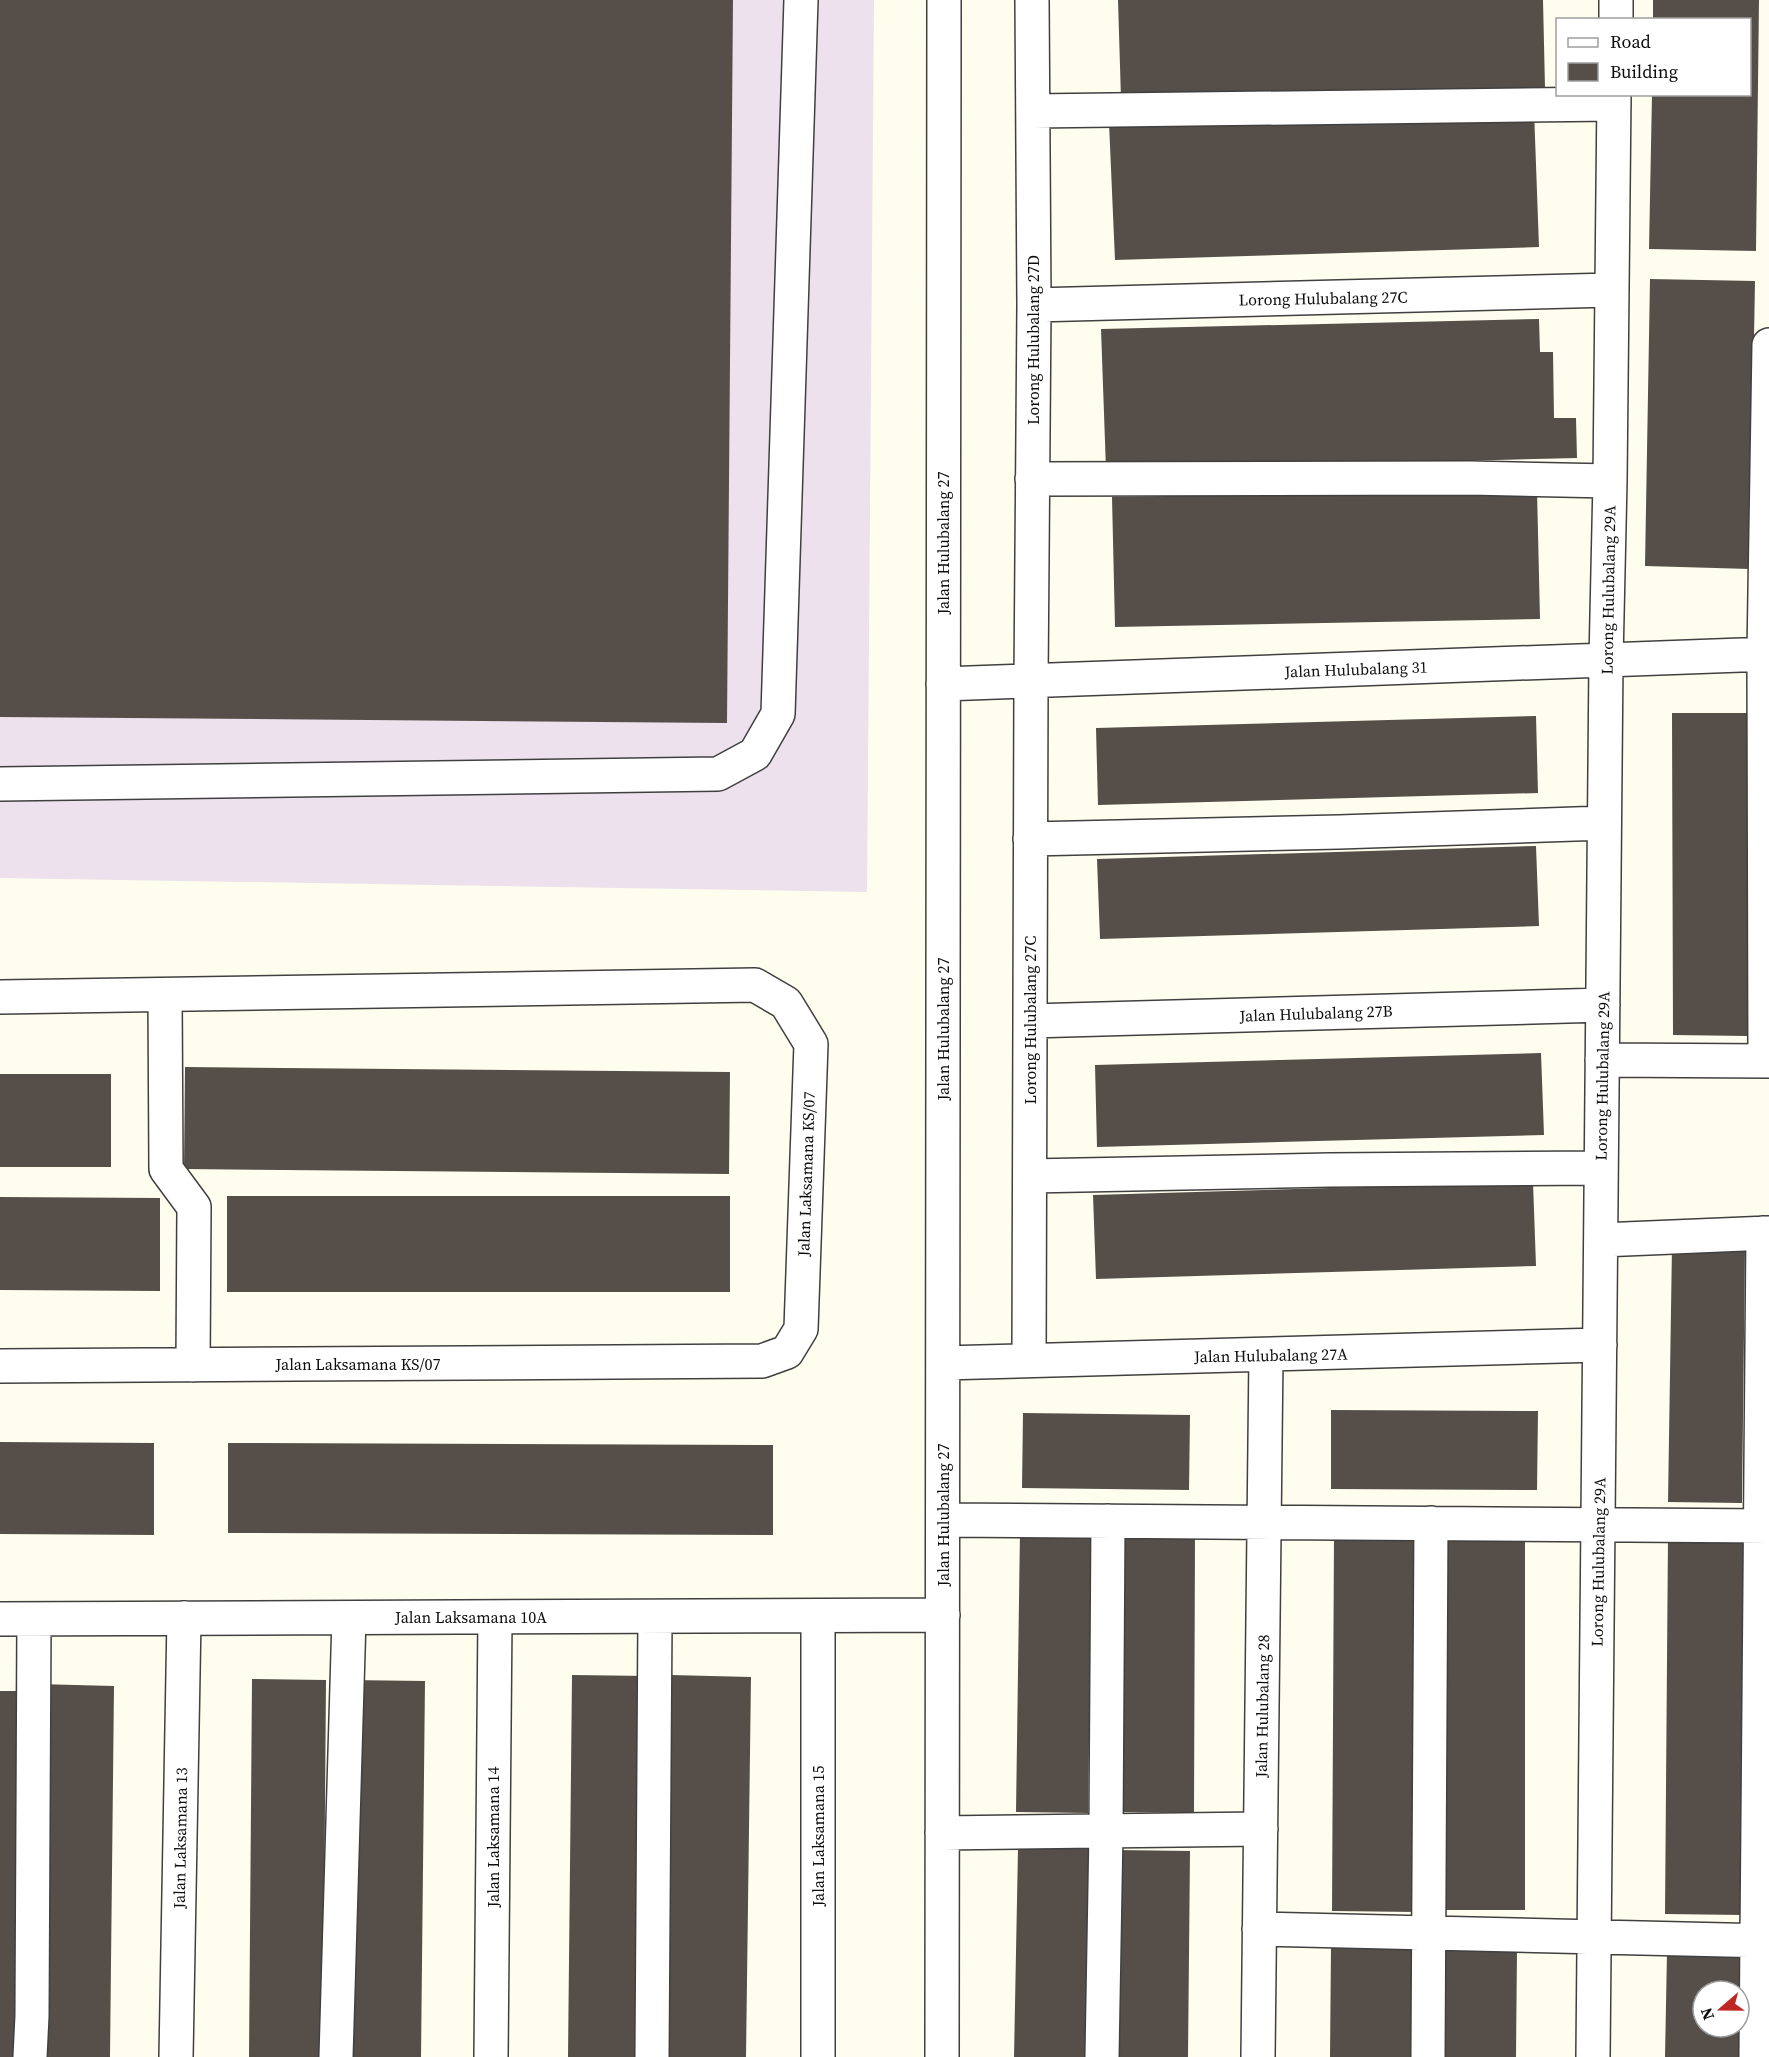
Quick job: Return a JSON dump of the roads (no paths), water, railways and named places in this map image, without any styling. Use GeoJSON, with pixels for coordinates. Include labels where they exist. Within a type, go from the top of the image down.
{"type":"FeatureCollection","features":[{"type":"Feature","properties":{"kind":"street"},"geometry":{"type":"LineString","coordinates":[[0,784],[718,774],[755,754],[778,714],[801,0]]}},
{"type":"Feature","properties":{"kind":"street","name":"Jalan Hulubalang 27"},"geometry":{"type":"LineString","coordinates":[[942,2057],[944,0]]}},
{"type":"Feature","properties":{"kind":"street","name":"Lorong Hulubalang 27D"},"geometry":{"type":"LineString","coordinates":[[1030,681],[1034,305],[1032,0]]}},
{"type":"Feature","properties":{"kind":"street"},"geometry":{"type":"LineString","coordinates":[[1616,0],[1616,18]]}},
{"type":"Feature","properties":{"kind":"street"},"geometry":{"type":"LineString","coordinates":[[1033,111],[1614,99]]}},
{"type":"Feature","properties":{"kind":"street","name":"Lorong Hulubalang 29A"},"geometry":{"type":"LineString","coordinates":[[1593,2057],[1604,823],[1614,99]]}},
{"type":"Feature","properties":{"kind":"street","name":"Lorong Hulubalang 27C"},"geometry":{"type":"LineString","coordinates":[[1034,305],[1611,290]]}},
{"type":"Feature","properties":{"kind":"street"},"geometry":{"type":"LineString","coordinates":[[1602,1060],[1767,1061],[1769,345]]}},
{"type":"Feature","properties":{"kind":"street"},"geometry":{"type":"LineString","coordinates":[[1032,479],[1470,477],[1610,481]]}},
{"type":"Feature","properties":{"kind":"street","name":"Jalan Hulubalang 31"},"geometry":{"type":"LineString","coordinates":[[943,684],[1767,654]]}},
{"type":"Feature","properties":{"kind":"street","name":"Lorong Hulubalang 27C"},"geometry":{"type":"LineString","coordinates":[[1029,1359],[1030,681]]}},
{"type":"Feature","properties":{"kind":"street"},"geometry":{"type":"LineString","coordinates":[[1030,839],[1604,823]]}},
{"type":"Feature","properties":{"kind":"street","name":"Jalan Laksamana KS/07"},"geometry":{"type":"LineString","coordinates":[[0,997],[755,985],[786,1003],[811,1044],[801,1329],[787,1352],[762,1361],[0,1366]]}},
{"type":"Feature","properties":{"kind":"street"},"geometry":{"type":"LineString","coordinates":[[165,995],[166,1169],[194,1207],[193,1365]]}},
{"type":"Feature","properties":{"kind":"street","name":"Jalan Hulubalang 27B"},"geometry":{"type":"LineString","coordinates":[[1030,1020],[1603,1005]]}},
{"type":"Feature","properties":{"kind":"street"},"geometry":{"type":"LineString","coordinates":[[1030,1176],[1601,1168]]}},
{"type":"Feature","properties":{"kind":"street"},"geometry":{"type":"LineString","coordinates":[[1601,1239],[1766,1233],[1763,1941],[1756,2057]]}},
{"type":"Feature","properties":{"kind":"street","name":"Jalan Hulubalang 27A"},"geometry":{"type":"LineString","coordinates":[[943,1363],[1600,1345]]}},
{"type":"Feature","properties":{"kind":"street","name":"Jalan Hulubalang 28"},"geometry":{"type":"LineString","coordinates":[[1258,2057],[1266,1355]]}},
{"type":"Feature","properties":{"kind":"street"},"geometry":{"type":"LineString","coordinates":[[943,1520],[1765,1526]]}},
{"type":"Feature","properties":{"kind":"street"},"geometry":{"type":"LineString","coordinates":[[1102,2057],[1108,1521]]}},
{"type":"Feature","properties":{"kind":"street"},"geometry":{"type":"LineString","coordinates":[[1428,2057],[1431,1523]]}},
{"type":"Feature","properties":{"kind":"street","name":"Jalan Laksamana 10A"},"geometry":{"type":"LineString","coordinates":[[0,1619],[943,1615]]}},
{"type":"Feature","properties":{"kind":"street","name":"Jalan Laksamana 15"},"geometry":{"type":"LineString","coordinates":[[818,1616],[818,2057]]}},
{"type":"Feature","properties":{"kind":"street","name":"Jalan Laksamana 14"},"geometry":{"type":"LineString","coordinates":[[491,2057],[495,1617]]}},
{"type":"Feature","properties":{"kind":"street"},"geometry":{"type":"LineString","coordinates":[[652,2057],[655,1617]]}},
{"type":"Feature","properties":{"kind":"street","name":"Jalan Laksamana 13"},"geometry":{"type":"LineString","coordinates":[[176,2057],[184,1618]]}},
{"type":"Feature","properties":{"kind":"street"},"geometry":{"type":"LineString","coordinates":[[336,2057],[348,1618]]}},
{"type":"Feature","properties":{"kind":"street"},"geometry":{"type":"LineString","coordinates":[[30,2057],[34,1619]]}},
{"type":"Feature","properties":{"kind":"street"},"geometry":{"type":"LineString","coordinates":[[942,1833],[1261,1829]]}},
{"type":"Feature","properties":{"kind":"street"},"geometry":{"type":"LineString","coordinates":[[1259,1929],[1763,1941]]}}]}
